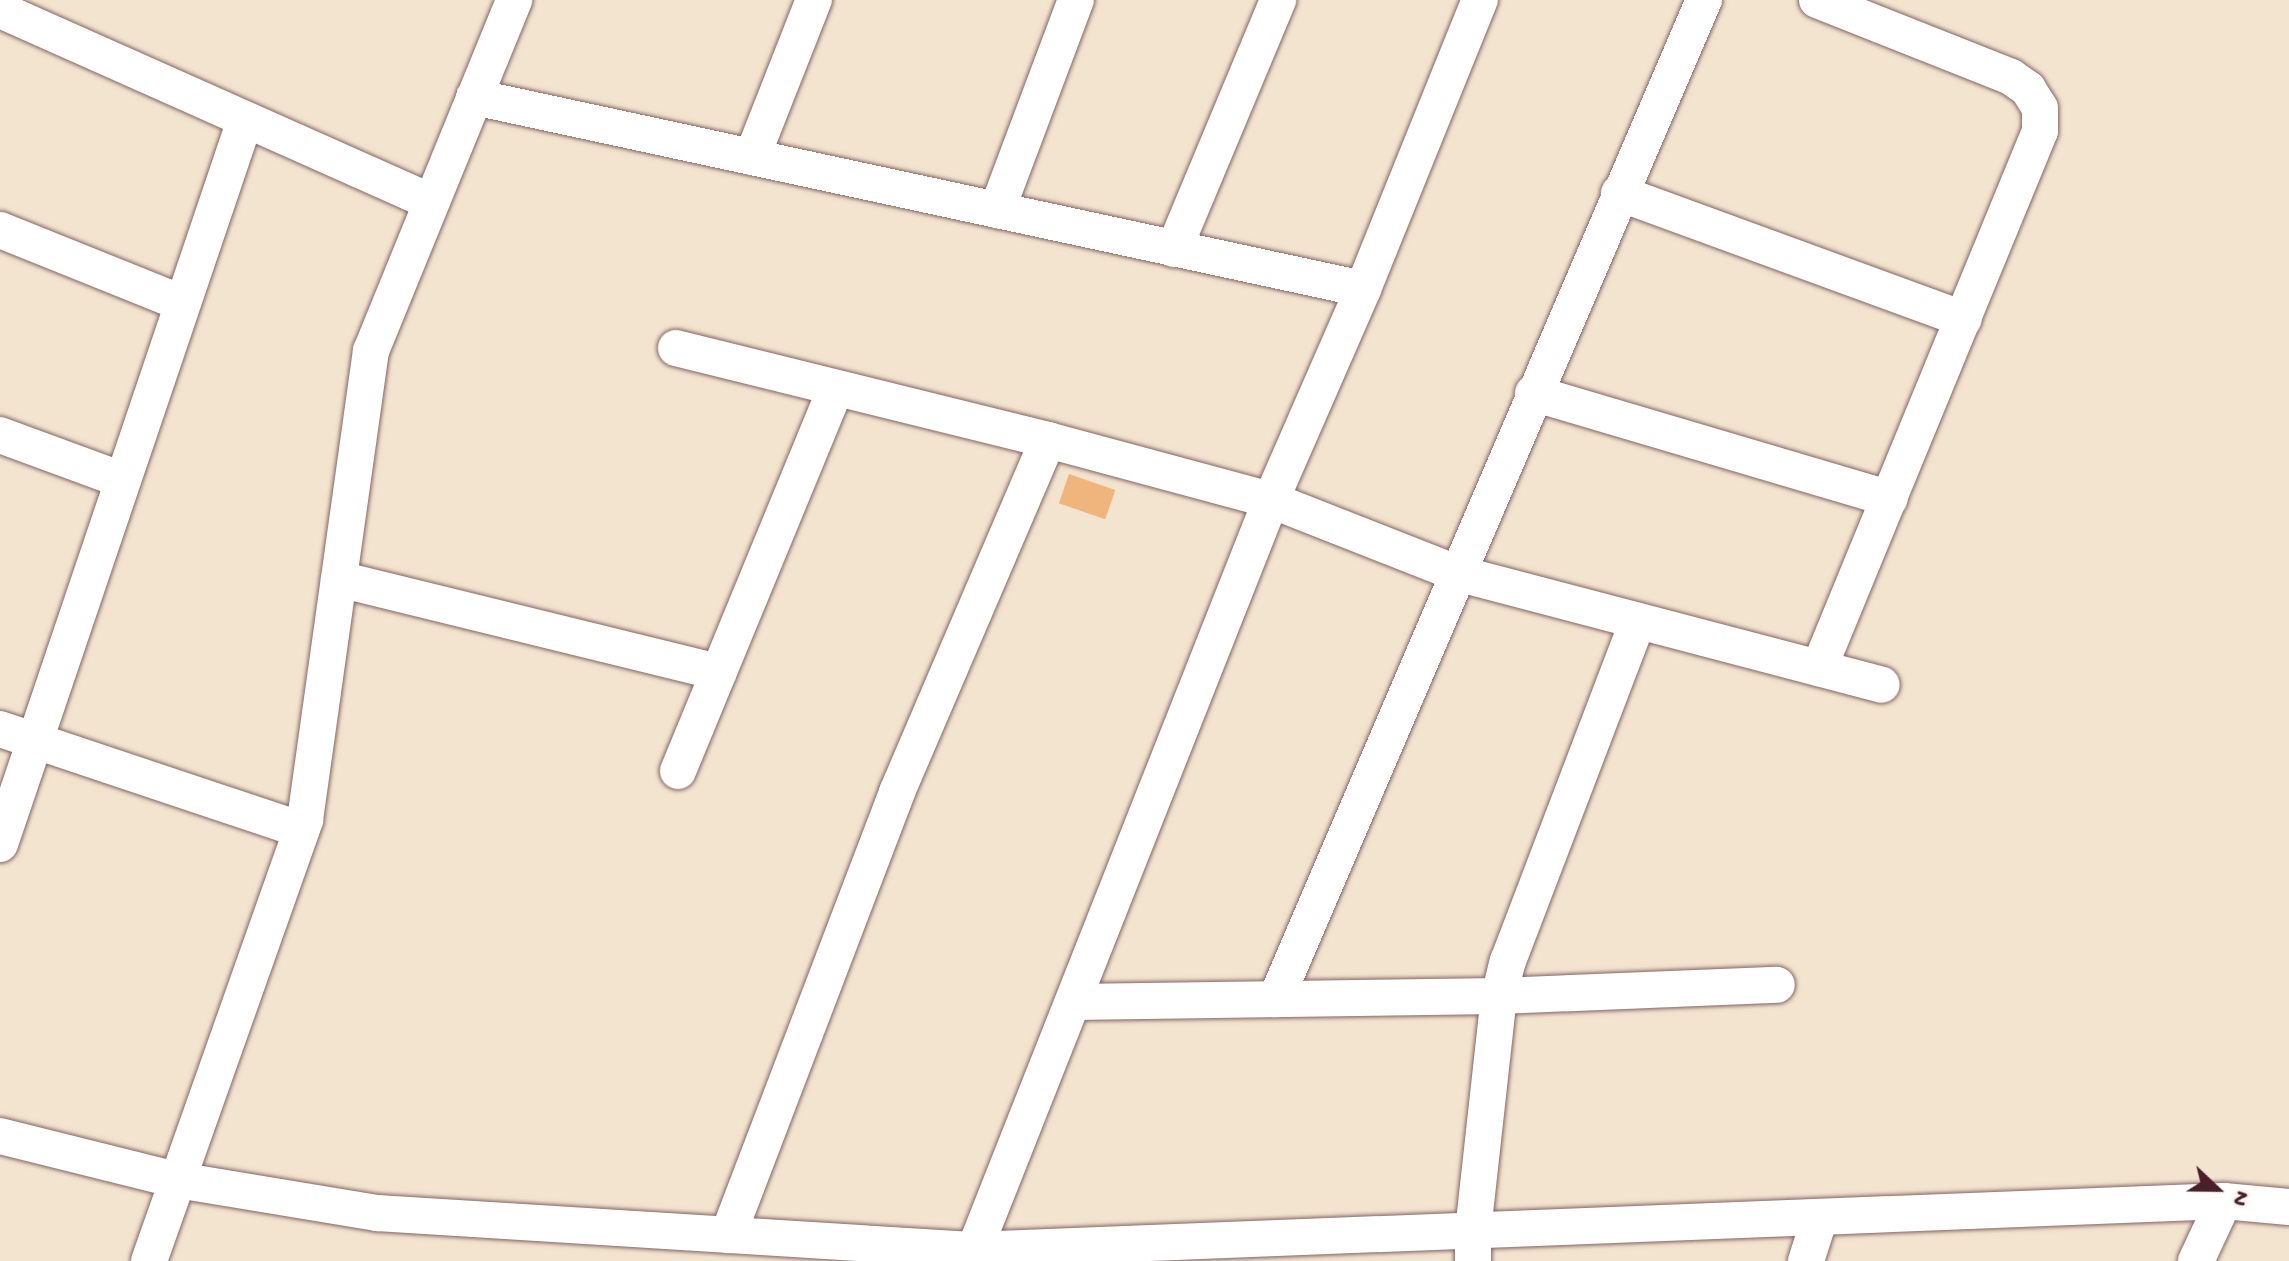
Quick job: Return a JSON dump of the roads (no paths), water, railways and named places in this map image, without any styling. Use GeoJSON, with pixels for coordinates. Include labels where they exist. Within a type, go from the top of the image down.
{"type":"FeatureCollection","features":[{"type":"Feature","properties":{"kind":"street"},"geometry":{"type":"LineString","coordinates":[[752,157],[814,0]]}},
{"type":"Feature","properties":{"kind":"street"},"geometry":{"type":"LineString","coordinates":[[997,210],[1076,0]]}},
{"type":"Feature","properties":{"kind":"street"},"geometry":{"type":"LineString","coordinates":[[1174,249],[1278,0]]}},
{"type":"Feature","properties":{"kind":"street"},"geometry":{"type":"LineString","coordinates":[[971,1256],[1271,500],[1363,289],[1480,0]]}},
{"type":"Feature","properties":{"kind":"street"},"geometry":{"type":"LineString","coordinates":[[1276,999],[1533,393],[1704,0]]}},
{"type":"Feature","properties":{"kind":"street"},"geometry":{"type":"LineString","coordinates":[[1817,0],[2011,77],[2028,89],[2040,108],[2040,131],[1819,668]]}},
{"type":"Feature","properties":{"kind":"street"},"geometry":{"type":"LineString","coordinates":[[149,1261],[302,830],[371,351],[474,97],[504,3]]}},
{"type":"Feature","properties":{"kind":"street"},"geometry":{"type":"LineString","coordinates":[[0,10],[431,202]]}},
{"type":"Feature","properties":{"kind":"street"},"geometry":{"type":"LineString","coordinates":[[474,97],[1363,289]]}},
{"type":"Feature","properties":{"kind":"street"},"geometry":{"type":"LineString","coordinates":[[0,844],[245,120]]}},
{"type":"Feature","properties":{"kind":"street"},"geometry":{"type":"LineString","coordinates":[[1619,193],[1964,319]]}},
{"type":"Feature","properties":{"kind":"street"},"geometry":{"type":"LineString","coordinates":[[0,230],[182,303]]}},
{"type":"Feature","properties":{"kind":"street"},"geometry":{"type":"LineString","coordinates":[[676,348],[1048,440],[1271,500],[1456,573],[1882,685]]}},
{"type":"Feature","properties":{"kind":"street"},"geometry":{"type":"LineString","coordinates":[[678,771],[836,388]]}},
{"type":"Feature","properties":{"kind":"street"},"geometry":{"type":"LineString","coordinates":[[1533,393],[1890,499]]}},
{"type":"Feature","properties":{"kind":"street"},"geometry":{"type":"LineString","coordinates":[[0,435],[122,480]]}},
{"type":"Feature","properties":{"kind":"street"},"geometry":{"type":"LineString","coordinates":[[728,1235],[897,792],[1048,440]]}},
{"type":"Feature","properties":{"kind":"street"},"geometry":{"type":"LineString","coordinates":[[339,579],[719,672]]}},
{"type":"Feature","properties":{"kind":"street"},"geometry":{"type":"LineString","coordinates":[[1473,1246],[1499,996],[1508,961],[1638,621]]}},
{"type":"Feature","properties":{"kind":"street"},"geometry":{"type":"LineString","coordinates":[[0,729],[302,830]]}},
{"type":"Feature","properties":{"kind":"street"},"geometry":{"type":"LineString","coordinates":[[1073,1002],[1499,996],[1777,985]]}},
{"type":"Feature","properties":{"kind":"street"},"geometry":{"type":"LineString","coordinates":[[0,1136],[177,1180],[377,1213],[728,1235],[971,1256],[1473,1246],[1820,1217],[2224,1201],[2289,1207]]}},
{"type":"Feature","properties":{"kind":"street"},"geometry":{"type":"LineString","coordinates":[[2196,1261],[2224,1201]]}},
{"type":"Feature","properties":{"kind":"street"},"geometry":{"type":"LineString","coordinates":[[1806,1261],[1820,1217]]}}]}
